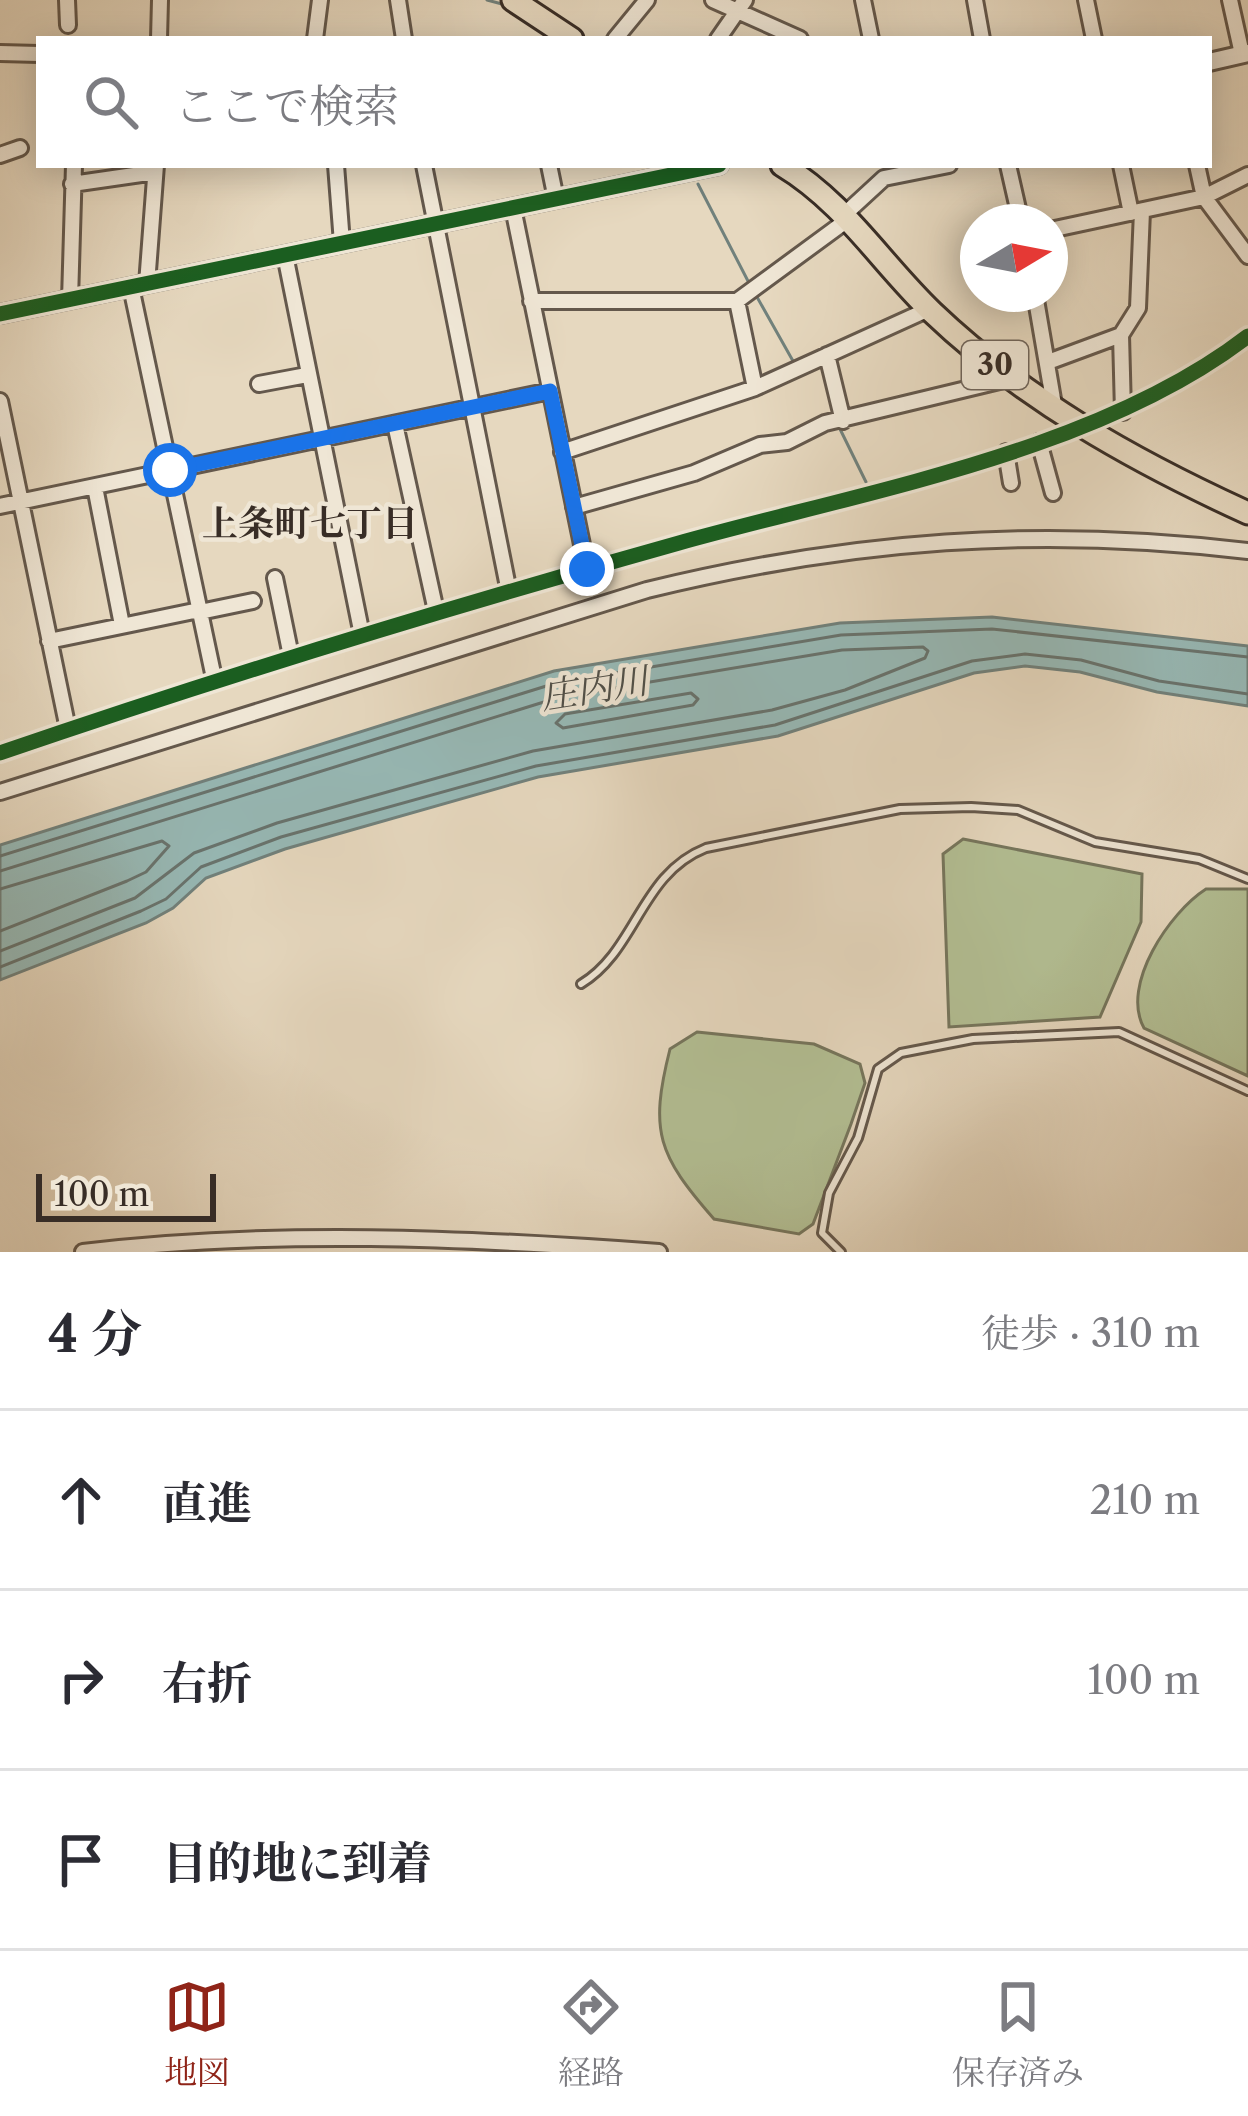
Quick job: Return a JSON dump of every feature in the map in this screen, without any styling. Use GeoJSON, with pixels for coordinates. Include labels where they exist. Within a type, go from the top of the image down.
{"type":"FeatureCollection","features":[{"type":"Feature","properties":{"kind":"main road"},"geometry":{"type":"LineString","coordinates":[[513,0],[567,36]]}},
{"type":"Feature","properties":{"kind":"main road","name":"30"},"geometry":{"type":"LineString","coordinates":[[786,168],[848,216],[929,309],[1012,378],[1082,427],[1248,513]]}},
{"type":"Feature","properties":{"kind":"street"},"geometry":{"type":"LineString","coordinates":[[68,0],[68,25]]}},
{"type":"Feature","properties":{"kind":"street"},"geometry":{"type":"LineString","coordinates":[[159,36],[160,0]]}},
{"type":"Feature","properties":{"kind":"street"},"geometry":{"type":"LineString","coordinates":[[315,36],[320,0]]}},
{"type":"Feature","properties":{"kind":"street"},"geometry":{"type":"LineString","coordinates":[[398,0],[404,36]]}},
{"type":"Feature","properties":{"kind":"street"},"geometry":{"type":"LineString","coordinates":[[617,36],[646,0]]}},
{"type":"Feature","properties":{"kind":"street"},"geometry":{"type":"LineString","coordinates":[[713,0],[742,6],[795,36]]}},
{"type":"Feature","properties":{"kind":"street"},"geometry":{"type":"LineString","coordinates":[[863,0],[871,36]]}},
{"type":"Feature","properties":{"kind":"street"},"geometry":{"type":"LineString","coordinates":[[975,0],[981,36]]}},
{"type":"Feature","properties":{"kind":"street"},"geometry":{"type":"LineString","coordinates":[[1086,0],[1093,36]]}},
{"type":"Feature","properties":{"kind":"street"},"geometry":{"type":"LineString","coordinates":[[1212,61],[1245,54],[1230,0]]}},
{"type":"Feature","properties":{"kind":"street"},"geometry":{"type":"LineString","coordinates":[[720,36],[742,6]]}},
{"type":"Feature","properties":{"kind":"street"},"geometry":{"type":"LineString","coordinates":[[0,53],[36,54]]}},
{"type":"Feature","properties":{"kind":"street"},"geometry":{"type":"LineString","coordinates":[[0,155],[20,148]]}},
{"type":"Feature","properties":{"kind":"street"},"geometry":{"type":"LineString","coordinates":[[70,300],[74,168]]}},
{"type":"Feature","properties":{"kind":"street"},"geometry":{"type":"LineString","coordinates":[[72,184],[155,168],[139,285],[170,470],[214,678]]}},
{"type":"Feature","properties":{"kind":"street"},"geometry":{"type":"LineString","coordinates":[[336,168],[341,243]]}},
{"type":"Feature","properties":{"kind":"street"},"geometry":{"type":"LineString","coordinates":[[424,168],[509,592]]}},
{"type":"Feature","properties":{"kind":"street"},"geometry":{"type":"LineString","coordinates":[[550,168],[556,199]]}},
{"type":"Feature","properties":{"kind":"street"},"geometry":{"type":"LineString","coordinates":[[0,314],[705,168]]}},
{"type":"Feature","properties":{"kind":"street"},"geometry":{"type":"LineString","coordinates":[[531,301],[737,301],[848,216],[884,178],[934,168]]}},
{"type":"Feature","properties":{"kind":"street"},"geometry":{"type":"LineString","coordinates":[[1009,168],[1017,204]]}},
{"type":"Feature","properties":{"kind":"street"},"geometry":{"type":"LineString","coordinates":[[1048,362],[1120,335],[1138,308],[1136,212],[1121,168]]}},
{"type":"Feature","properties":{"kind":"street"},"geometry":{"type":"LineString","coordinates":[[1198,168],[1204,197],[1248,256]]}},
{"type":"Feature","properties":{"kind":"street"},"geometry":{"type":"LineString","coordinates":[[1068,226],[1204,197],[1248,175]]}},
{"type":"Feature","properties":{"kind":"street"},"geometry":{"type":"LineString","coordinates":[[513,208],[587,569]]}},
{"type":"Feature","properties":{"kind":"street"},"geometry":{"type":"LineString","coordinates":[[285,255],[362,635]]}},
{"type":"Feature","properties":{"kind":"street"},"geometry":{"type":"LineString","coordinates":[[737,301],[754,388]]}},
{"type":"Feature","properties":{"kind":"street"},"geometry":{"type":"LineString","coordinates":[[562,452],[754,388],[929,309]]}},
{"type":"Feature","properties":{"kind":"street"},"geometry":{"type":"LineString","coordinates":[[1038,312],[1054,405]]}},
{"type":"Feature","properties":{"kind":"street"},"geometry":{"type":"LineString","coordinates":[[1120,335],[1123,412]]}},
{"type":"Feature","properties":{"kind":"street"},"geometry":{"type":"LineString","coordinates":[[0,753],[214,678],[436,611],[1039,442],[1123,412],[1216,361],[1248,336]]}},
{"type":"Feature","properties":{"kind":"street"},"geometry":{"type":"LineString","coordinates":[[827,355],[843,422]]}},
{"type":"Feature","properties":{"kind":"street"},"geometry":{"type":"LineString","coordinates":[[260,384],[307,375]]}},
{"type":"Feature","properties":{"kind":"street"},"geometry":{"type":"LineString","coordinates":[[574,507],[843,422],[1012,378]]}},
{"type":"Feature","properties":{"kind":"street"},"geometry":{"type":"LineString","coordinates":[[0,506],[550,391]]}},
{"type":"Feature","properties":{"kind":"street"},"geometry":{"type":"LineString","coordinates":[[0,401],[68,729]]}},
{"type":"Feature","properties":{"kind":"street"},"geometry":{"type":"LineString","coordinates":[[395,424],[436,611]]}},
{"type":"Feature","properties":{"kind":"street"},"geometry":{"type":"LineString","coordinates":[[1039,442],[1052,493]]}},
{"type":"Feature","properties":{"kind":"street"},"geometry":{"type":"LineString","coordinates":[[1006,452],[1011,483]]}},
{"type":"Feature","properties":{"kind":"street"},"geometry":{"type":"LineString","coordinates":[[95,487],[122,625]]}},
{"type":"Feature","properties":{"kind":"street"},"geometry":{"type":"LineString","coordinates":[[0,792],[646,590],[739,568],[848,549],[982,537],[1168,542],[1248,551]]}},
{"type":"Feature","properties":{"kind":"street"},"geometry":{"type":"LineString","coordinates":[[275,578],[291,656]]}},
{"type":"Feature","properties":{"kind":"street"},"geometry":{"type":"LineString","coordinates":[[49,641],[254,601]]}},
{"type":"Feature","properties":{"kind":"street"},"geometry":{"type":"LineString","coordinates":[[82,1252],[191,1239],[454,1237],[659,1252]]}},
{"type":"Feature","properties":{"kind":"lane"},"geometry":{"type":"LineString","coordinates":[[581,984],[601,972],[677,860],[706,848],[900,808],[1018,810],[1095,842],[1199,859],[1248,879]]}},
{"type":"Feature","properties":{"kind":"lane"},"geometry":{"type":"LineString","coordinates":[[841,1252],[822,1233],[829,1193],[858,1138],[878,1069],[901,1053],[974,1039],[1119,1032],[1248,1091]]}},
{"type":"Feature","properties":{"kind":"green space"},"geometry":{"type":"Polygon","coordinates":[[[963,839],[1142,874],[1141,922],[1100,1017],[949,1027],[943,854],[963,839]]]}},
{"type":"Feature","properties":{"kind":"green space"},"geometry":{"type":"Polygon","coordinates":[[[1206,889],[1248,889],[1248,1076],[1144,1028],[1138,1011],[1138,991],[1152,951],[1178,914],[1206,889]]]}},
{"type":"Feature","properties":{"kind":"green space"},"geometry":{"type":"Polygon","coordinates":[[[697,1032],[814,1044],[860,1064],[865,1083],[851,1124],[813,1224],[799,1234],[714,1219],[670,1159],[663,1141],[660,1102],[670,1049],[697,1032]]]}},
{"type":"Feature","properties":{"kind":"water","name":"庄内川"},"geometry":{"type":"Polygon","coordinates":[[[992,617],[1248,646],[1248,706],[1157,692],[1080,672],[1025,666],[974,673],[778,736],[538,777],[285,849],[206,878],[173,908],[146,923],[0,980],[0,845],[554,671],[840,623],[992,617]]]}},
{"type":"Feature","properties":{"kind":"waterway"},"geometry":{"type":"LineString","coordinates":[[487,0],[502,4]]}},
{"type":"Feature","properties":{"kind":"waterway"},"geometry":{"type":"LineString","coordinates":[[698,184],[749,283]]}},
{"type":"Feature","properties":{"kind":"waterway"},"geometry":{"type":"LineString","coordinates":[[757,297],[793,361]]}},
{"type":"Feature","properties":{"kind":"waterway"},"geometry":{"type":"LineString","coordinates":[[840,429],[866,482]]}},
{"type":"Feature","properties":{"kind":"cycle path"},"geometry":{"type":"LineString","coordinates":[[0,314],[705,168]]}},
{"type":"Feature","properties":{"kind":"cycle path"},"geometry":{"type":"LineString","coordinates":[[0,753],[423,617],[899,486],[1050,439],[1188,376],[1248,336]]}},
{"type":"Feature","properties":{"kind":"district","name":"上条町七丁目"},"geometry":{"type":"Point","coordinates":[310,523]}},
{"type":"Feature","properties":{"kind":"route"},"geometry":{"type":"LineString","coordinates":[[170,470],[550,391],[587,569]]}}]}
